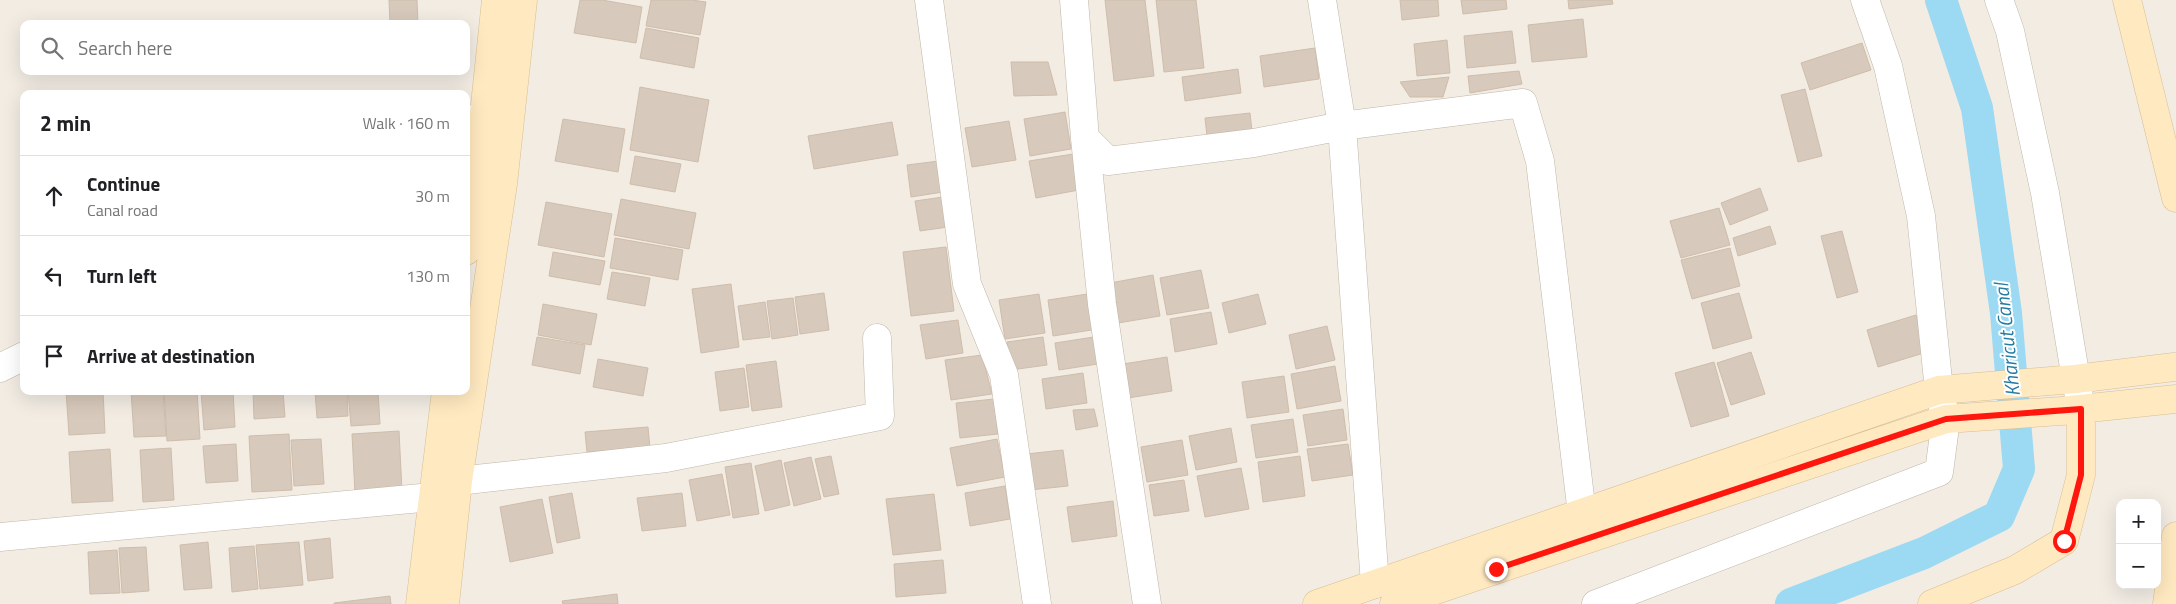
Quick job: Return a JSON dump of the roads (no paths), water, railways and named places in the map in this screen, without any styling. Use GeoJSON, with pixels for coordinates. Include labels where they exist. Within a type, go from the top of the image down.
{"type":"FeatureCollection","features":[{"type":"Feature","properties":{"kind":"main road"},"geometry":{"type":"LineString","coordinates":[[470,192],[475,119],[496,0]]}},
{"type":"Feature","properties":{"kind":"main road"},"geometry":{"type":"LineString","coordinates":[[446,604],[458,482],[503,184],[523,0]]}},
{"type":"Feature","properties":{"kind":"main road"},"geometry":{"type":"LineString","coordinates":[[2127,0],[2176,198]]}},
{"type":"Feature","properties":{"kind":"main road"},"geometry":{"type":"LineString","coordinates":[[1317,604],[1939,390],[2066,379],[2175,365],[2172,380],[2176,393]]}},
{"type":"Feature","properties":{"kind":"main road"},"geometry":{"type":"LineString","coordinates":[[420,604],[445,395]]}},
{"type":"Feature","properties":{"kind":"main road"},"geometry":{"type":"LineString","coordinates":[[1394,604],[1946,419],[2071,410],[2176,399]]}},
{"type":"Feature","properties":{"kind":"main road"},"geometry":{"type":"LineString","coordinates":[[1932,604],[2014,570],[2064,541],[2081,475],[2071,410]]}},
{"type":"Feature","properties":{"kind":"main road"},"geometry":{"type":"LineString","coordinates":[[2168,604],[2176,536]]}},
{"type":"Feature","properties":{"kind":"street"},"geometry":{"type":"LineString","coordinates":[[930,0],[966,284],[1004,375],[1037,604]]}},
{"type":"Feature","properties":{"kind":"street"},"geometry":{"type":"LineString","coordinates":[[1074,0],[1085,138],[1102,304],[1147,604]]}},
{"type":"Feature","properties":{"kind":"street"},"geometry":{"type":"LineString","coordinates":[[1322,0],[1342,126],[1375,584]]}},
{"type":"Feature","properties":{"kind":"street"},"geometry":{"type":"LineString","coordinates":[[1596,604],[1939,472],[1946,419],[1939,390],[1921,216],[1888,66],[1865,0]]}},
{"type":"Feature","properties":{"kind":"street"},"geometry":{"type":"LineString","coordinates":[[1999,0],[2010,31],[2045,193],[2071,410]]}},
{"type":"Feature","properties":{"kind":"street"},"geometry":{"type":"LineString","coordinates":[[1085,138],[1108,161],[1254,143],[1342,126],[1523,103],[1540,161],[1582,514]]}},
{"type":"Feature","properties":{"kind":"street"},"geometry":{"type":"LineString","coordinates":[[458,482],[666,458],[880,416],[877,338]]}},
{"type":"Feature","properties":{"kind":"street"},"geometry":{"type":"LineString","coordinates":[[0,368],[20,358]]}},
{"type":"Feature","properties":{"kind":"street"},"geometry":{"type":"LineString","coordinates":[[0,537],[432,497]]}},
{"type":"Feature","properties":{"kind":"waterway","name":"Kharicut Canal"},"geometry":{"type":"LineString","coordinates":[[1791,604],[1924,553],[1999,516],[2019,469],[2006,313],[1977,108],[1941,0]]}}]}
